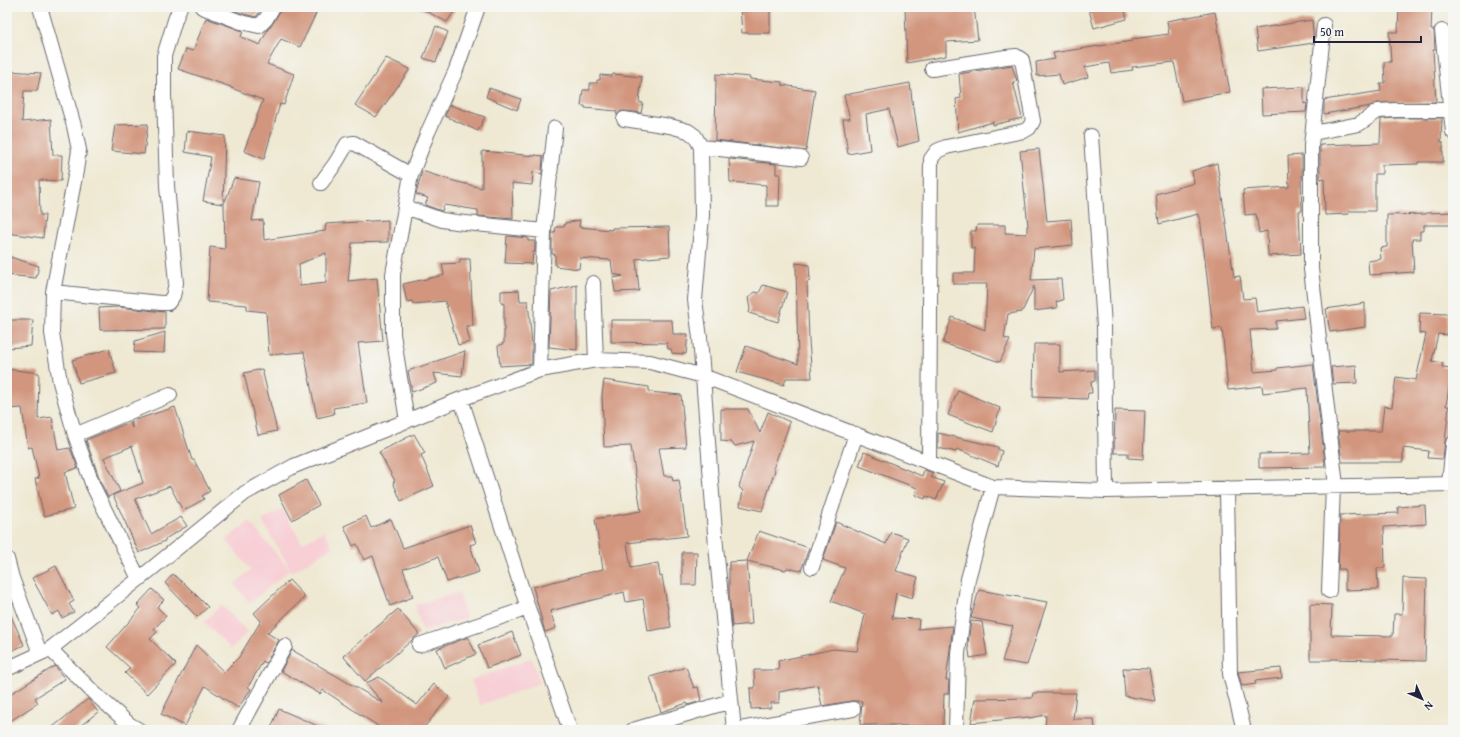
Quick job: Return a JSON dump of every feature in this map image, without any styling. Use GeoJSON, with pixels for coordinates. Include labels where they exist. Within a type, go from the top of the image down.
{"type":"FeatureCollection","features":[{"type":"Feature","properties":{"kind":"street"},"geometry":{"type":"LineString","coordinates":[[40,7],[74,126],[79,150],[53,292],[52,333],[60,382],[75,435],[93,486],[139,579]]}},
{"type":"Feature","properties":{"kind":"street"},"geometry":{"type":"LineString","coordinates":[[53,292],[161,303],[168,303],[173,296],[176,282],[167,186],[164,56],[180,7]]}},
{"type":"Feature","properties":{"kind":"street"},"geometry":{"type":"LineString","coordinates":[[202,7],[241,22],[259,26],[266,20],[273,7]]}},
{"type":"Feature","properties":{"kind":"street"},"geometry":{"type":"LineString","coordinates":[[407,421],[393,334],[393,274],[404,208],[411,175],[428,132],[456,70],[478,7]]}},
{"type":"Feature","properties":{"kind":"street"},"geometry":{"type":"LineString","coordinates":[[1324,25],[1311,146],[1311,269],[1335,486],[1329,591]]}},
{"type":"Feature","properties":{"kind":"street"},"geometry":{"type":"LineString","coordinates":[[1442,30],[1453,132]]}},
{"type":"Feature","properties":{"kind":"street"},"geometry":{"type":"LineString","coordinates":[[930,462],[931,159],[937,151],[946,147],[1024,132],[1029,128],[1033,121],[1022,60],[1016,56],[932,69]]}},
{"type":"Feature","properties":{"kind":"street"},"geometry":{"type":"LineString","coordinates":[[1313,133],[1359,124],[1378,111],[1450,110]]}},
{"type":"Feature","properties":{"kind":"street"},"geometry":{"type":"LineString","coordinates":[[624,119],[670,126],[688,131],[695,136],[701,147],[702,215],[695,300],[700,338],[716,546],[734,730],[853,709]]}},
{"type":"Feature","properties":{"kind":"street"},"geometry":{"type":"LineString","coordinates":[[540,370],[544,231],[556,128]]}},
{"type":"Feature","properties":{"kind":"street"},"geometry":{"type":"LineString","coordinates":[[1091,136],[1104,326],[1106,491]]}},
{"type":"Feature","properties":{"kind":"street"},"geometry":{"type":"LineString","coordinates":[[321,182],[335,164],[347,144],[354,143],[411,175]]}},
{"type":"Feature","properties":{"kind":"street"},"geometry":{"type":"LineString","coordinates":[[701,147],[801,158]]}},
{"type":"Feature","properties":{"kind":"street"},"geometry":{"type":"LineString","coordinates":[[404,208],[442,220],[544,231]]}},
{"type":"Feature","properties":{"kind":"street"},"geometry":{"type":"LineString","coordinates":[[593,283],[596,360]]}},
{"type":"Feature","properties":{"kind":"street"},"geometry":{"type":"LineString","coordinates":[[7,669],[45,651],[139,579],[245,493],[294,466],[461,399],[540,370],[596,360],[650,362],[703,376],[993,487],[1106,491],[1451,484],[1453,444]]}},
{"type":"Feature","properties":{"kind":"street"},"geometry":{"type":"LineString","coordinates":[[75,435],[170,395]]}},
{"type":"Feature","properties":{"kind":"street"},"geometry":{"type":"LineString","coordinates":[[461,399],[528,608],[570,730]]}},
{"type":"Feature","properties":{"kind":"street"},"geometry":{"type":"LineString","coordinates":[[812,567],[856,434]]}},
{"type":"Feature","properties":{"kind":"street"},"geometry":{"type":"LineString","coordinates":[[956,730],[958,653],[968,579],[993,487]]}},
{"type":"Feature","properties":{"kind":"street"},"geometry":{"type":"LineString","coordinates":[[1226,488],[1230,674],[1244,730]]}},
{"type":"Feature","properties":{"kind":"street"},"geometry":{"type":"LineString","coordinates":[[7,559],[12,578],[45,651],[129,724],[139,730]]}},
{"type":"Feature","properties":{"kind":"street"},"geometry":{"type":"LineString","coordinates":[[419,645],[528,608]]}},
{"type":"Feature","properties":{"kind":"street"},"geometry":{"type":"LineString","coordinates":[[239,730],[285,646]]}},
{"type":"Feature","properties":{"kind":"street"},"geometry":{"type":"LineString","coordinates":[[633,730],[731,702]]}},
{"type":"Feature","properties":{"kind":"shaded area"},"geometry":{"type":"Polygon","coordinates":[[[282,509],[302,543],[324,531],[333,547],[292,572],[262,521],[282,509]]]}},
{"type":"Feature","properties":{"kind":"shaded area"},"geometry":{"type":"Polygon","coordinates":[[[249,521],[290,570],[250,603],[234,584],[251,570],[226,540],[249,521]]]}},
{"type":"Feature","properties":{"kind":"shaded area"},"geometry":{"type":"Polygon","coordinates":[[[459,592],[466,618],[422,631],[415,605],[459,592]]]}},
{"type":"Feature","properties":{"kind":"shaded area"},"geometry":{"type":"Polygon","coordinates":[[[221,605],[248,632],[231,649],[204,622],[221,605]]]}},
{"type":"Feature","properties":{"kind":"shaded area"},"geometry":{"type":"Polygon","coordinates":[[[532,658],[540,683],[480,705],[471,680],[532,658]]]}},
{"type":"Feature","properties":{"kind":"building"},"geometry":{"type":"Polygon","coordinates":[[[226,7],[263,7],[256,17],[243,14],[226,7]]]}},
{"type":"Feature","properties":{"kind":"building"},"geometry":{"type":"Polygon","coordinates":[[[281,7],[319,7],[300,47],[281,39],[267,64],[294,74],[284,105],[280,104],[264,159],[244,151],[263,100],[231,87],[178,69],[186,49],[193,51],[206,18],[243,31],[241,37],[260,45],[281,7]]]}},
{"type":"Feature","properties":{"kind":"building"},"geometry":{"type":"Polygon","coordinates":[[[418,7],[457,7],[447,22],[418,7]]]}},
{"type":"Feature","properties":{"kind":"building"},"geometry":{"type":"Polygon","coordinates":[[[740,7],[770,7],[770,33],[742,33],[740,7]]]}},
{"type":"Feature","properties":{"kind":"building"},"geometry":{"type":"Polygon","coordinates":[[[974,7],[978,40],[946,42],[946,56],[907,63],[905,8],[974,7]]]}},
{"type":"Feature","properties":{"kind":"building"},"geometry":{"type":"Polygon","coordinates":[[[1100,7],[1124,7],[1127,19],[1094,28],[1089,10],[1100,7]]]}},
{"type":"Feature","properties":{"kind":"building"},"geometry":{"type":"Polygon","coordinates":[[[1399,7],[1432,7],[1431,30],[1434,30],[1435,50],[1433,50],[1436,102],[1378,103],[1371,106],[1324,114],[1324,100],[1381,91],[1380,83],[1385,83],[1384,62],[1391,62],[1389,32],[1398,32],[1399,7]]]}},
{"type":"Feature","properties":{"kind":"building"},"geometry":{"type":"Polygon","coordinates":[[[1215,12],[1230,92],[1182,101],[1174,62],[1132,67],[1133,70],[1111,73],[1109,63],[1085,67],[1088,77],[1062,85],[1059,74],[1037,76],[1036,62],[1055,59],[1053,53],[1169,34],[1167,21],[1215,12]]]}},
{"type":"Feature","properties":{"kind":"building"},"geometry":{"type":"Polygon","coordinates":[[[1312,20],[1314,43],[1258,51],[1255,29],[1312,20]]]}},
{"type":"Feature","properties":{"kind":"building"},"geometry":{"type":"Polygon","coordinates":[[[436,26],[448,32],[436,62],[423,58],[436,26]]]}},
{"type":"Feature","properties":{"kind":"building"},"geometry":{"type":"Polygon","coordinates":[[[386,58],[410,69],[376,117],[355,105],[386,58]]]}},
{"type":"Feature","properties":{"kind":"building"},"geometry":{"type":"Polygon","coordinates":[[[1012,65],[1017,81],[1013,82],[1022,118],[993,125],[993,122],[958,132],[956,99],[961,98],[959,74],[1012,65]]]}},
{"type":"Feature","properties":{"kind":"building"},"geometry":{"type":"Polygon","coordinates":[[[7,71],[41,73],[37,91],[24,91],[22,122],[51,119],[53,155],[62,155],[61,181],[39,180],[40,215],[45,215],[43,238],[7,233],[7,71]]]}},
{"type":"Feature","properties":{"kind":"building"},"geometry":{"type":"Polygon","coordinates":[[[613,74],[642,77],[639,102],[643,103],[641,113],[621,111],[617,115],[616,111],[585,108],[585,106],[581,106],[583,90],[590,90],[590,83],[597,83],[597,80],[600,80],[600,75],[612,76],[613,74]]]}},
{"type":"Feature","properties":{"kind":"building"},"geometry":{"type":"Polygon","coordinates":[[[716,74],[782,82],[782,85],[815,90],[806,151],[715,140],[716,74]]]}},
{"type":"Feature","properties":{"kind":"building"},"geometry":{"type":"Polygon","coordinates":[[[910,83],[919,141],[898,147],[889,109],[866,114],[870,150],[848,154],[843,119],[850,119],[844,95],[910,83]]]}},
{"type":"Feature","properties":{"kind":"building"},"geometry":{"type":"Polygon","coordinates":[[[1304,87],[1304,104],[1307,103],[1306,112],[1262,114],[1261,89],[1304,87]]]}},
{"type":"Feature","properties":{"kind":"building"},"geometry":{"type":"Polygon","coordinates":[[[489,88],[521,99],[517,110],[486,97],[489,88]]]}},
{"type":"Feature","properties":{"kind":"building"},"geometry":{"type":"Polygon","coordinates":[[[450,105],[485,117],[478,131],[445,116],[450,105]]]}},
{"type":"Feature","properties":{"kind":"building"},"geometry":{"type":"Polygon","coordinates":[[[1442,118],[1441,142],[1443,142],[1443,162],[1418,162],[1418,164],[1382,165],[1382,174],[1375,174],[1375,211],[1348,211],[1349,214],[1325,215],[1324,178],[1320,179],[1320,145],[1380,143],[1381,119],[1442,118]]]}},
{"type":"Feature","properties":{"kind":"building"},"geometry":{"type":"Polygon","coordinates":[[[148,124],[144,154],[111,151],[115,125],[148,124]]]}},
{"type":"Feature","properties":{"kind":"building"},"geometry":{"type":"Polygon","coordinates":[[[187,131],[225,136],[223,204],[203,201],[211,157],[185,152],[187,131]]]}},
{"type":"Feature","properties":{"kind":"building"},"geometry":{"type":"Polygon","coordinates":[[[1039,149],[1047,221],[1071,219],[1073,245],[1034,249],[1031,280],[1061,279],[1063,300],[1056,302],[1057,308],[1034,311],[1034,286],[1022,312],[1008,314],[1004,338],[1010,340],[1000,362],[943,343],[952,317],[985,330],[987,284],[953,284],[953,273],[974,273],[975,250],[974,248],[971,248],[971,231],[976,231],[977,225],[1005,225],[1005,233],[1027,234],[1028,226],[1020,151],[1039,149]]]}},
{"type":"Feature","properties":{"kind":"building"},"geometry":{"type":"Polygon","coordinates":[[[482,151],[543,156],[542,174],[533,172],[532,185],[512,183],[513,219],[478,216],[478,210],[444,205],[442,211],[425,205],[428,198],[416,194],[422,171],[482,188],[482,151]]]}},
{"type":"Feature","properties":{"kind":"building"},"geometry":{"type":"Polygon","coordinates":[[[1302,155],[1302,211],[1299,211],[1301,254],[1268,256],[1267,231],[1259,233],[1256,214],[1245,215],[1243,190],[1289,187],[1288,156],[1302,155]]]}},
{"type":"Feature","properties":{"kind":"building"},"geometry":{"type":"Polygon","coordinates":[[[729,159],[776,164],[776,174],[780,174],[779,206],[766,206],[766,185],[730,182],[729,159]]]}},
{"type":"Feature","properties":{"kind":"building"},"geometry":{"type":"Polygon","coordinates":[[[1217,163],[1234,277],[1240,276],[1243,299],[1255,298],[1257,312],[1302,306],[1304,318],[1276,321],[1276,329],[1250,330],[1254,372],[1313,364],[1325,462],[1324,467],[1259,468],[1259,454],[1310,453],[1307,388],[1263,393],[1262,386],[1228,390],[1222,328],[1213,329],[1200,217],[1198,217],[1198,214],[1159,224],[1156,194],[1194,183],[1192,171],[1217,163]]]}},
{"type":"Feature","properties":{"kind":"building"},"geometry":{"type":"Polygon","coordinates":[[[234,178],[259,182],[252,221],[263,220],[264,240],[325,231],[326,224],[388,220],[388,242],[352,243],[348,281],[377,278],[383,341],[358,343],[367,403],[333,408],[334,414],[317,418],[304,352],[269,355],[266,312],[247,310],[247,305],[207,302],[210,247],[225,249],[224,204],[234,178]],[[326,253],[299,264],[300,286],[326,283],[326,253]]]}},
{"type":"Feature","properties":{"kind":"building"},"geometry":{"type":"Polygon","coordinates":[[[1453,212],[1453,225],[1424,225],[1424,231],[1420,231],[1420,239],[1412,239],[1414,272],[1369,275],[1368,261],[1381,259],[1380,248],[1387,247],[1387,215],[1453,212]]]}},
{"type":"Feature","properties":{"kind":"building"},"geometry":{"type":"Polygon","coordinates":[[[580,220],[579,227],[612,230],[612,228],[669,227],[670,256],[636,259],[639,291],[615,292],[613,278],[623,276],[613,274],[611,260],[580,258],[579,269],[555,266],[555,254],[552,254],[552,233],[555,233],[556,227],[564,227],[565,223],[580,220]]]}},
{"type":"Feature","properties":{"kind":"building"},"geometry":{"type":"Polygon","coordinates":[[[507,236],[528,238],[528,241],[535,241],[535,252],[533,252],[532,264],[505,263],[507,236]]]}},
{"type":"Feature","properties":{"kind":"building"},"geometry":{"type":"Polygon","coordinates":[[[7,256],[39,266],[36,278],[7,275],[7,256]]]}},
{"type":"Feature","properties":{"kind":"building"},"geometry":{"type":"Polygon","coordinates":[[[460,259],[470,259],[473,326],[466,326],[470,342],[458,345],[445,301],[413,304],[412,301],[407,302],[403,284],[444,275],[442,264],[460,263],[460,259]]]}},
{"type":"Feature","properties":{"kind":"building"},"geometry":{"type":"Polygon","coordinates":[[[796,263],[809,265],[810,281],[807,282],[812,378],[786,378],[784,385],[737,372],[746,346],[798,364],[796,263]]]}},
{"type":"Feature","properties":{"kind":"building"},"geometry":{"type":"Polygon","coordinates":[[[577,285],[577,350],[549,347],[551,291],[577,285]]]}},
{"type":"Feature","properties":{"kind":"building"},"geometry":{"type":"Polygon","coordinates":[[[763,285],[787,292],[778,322],[749,313],[750,309],[748,298],[755,292],[759,293],[763,285]]]}},
{"type":"Feature","properties":{"kind":"building"},"geometry":{"type":"Polygon","coordinates":[[[519,290],[520,301],[528,301],[532,344],[532,364],[500,366],[498,346],[504,343],[504,304],[501,303],[501,291],[519,290]]]}},
{"type":"Feature","properties":{"kind":"building"},"geometry":{"type":"Polygon","coordinates":[[[1365,303],[1365,327],[1330,332],[1326,309],[1365,303]]]}},
{"type":"Feature","properties":{"kind":"building"},"geometry":{"type":"Polygon","coordinates":[[[118,307],[165,312],[165,329],[100,330],[99,308],[118,307]]]}},
{"type":"Feature","properties":{"kind":"building"},"geometry":{"type":"Polygon","coordinates":[[[1420,313],[1448,314],[1447,335],[1438,334],[1432,361],[1443,363],[1442,367],[1452,368],[1446,406],[1449,406],[1443,459],[1428,458],[1429,451],[1403,448],[1403,462],[1342,462],[1338,431],[1381,431],[1384,406],[1392,407],[1396,377],[1416,380],[1426,334],[1419,333],[1420,313]]]}},
{"type":"Feature","properties":{"kind":"building"},"geometry":{"type":"Polygon","coordinates":[[[7,320],[33,320],[31,346],[7,348],[7,320]]]}},
{"type":"Feature","properties":{"kind":"building"},"geometry":{"type":"Polygon","coordinates":[[[611,320],[672,320],[673,334],[688,334],[686,354],[672,353],[671,349],[668,349],[667,343],[611,342],[611,320]]]}},
{"type":"Feature","properties":{"kind":"building"},"geometry":{"type":"Polygon","coordinates":[[[165,332],[164,353],[134,352],[135,341],[165,332]]]}},
{"type":"Feature","properties":{"kind":"building"},"geometry":{"type":"Polygon","coordinates":[[[1034,344],[1060,344],[1060,372],[1095,370],[1095,381],[1091,382],[1092,393],[1088,393],[1087,399],[1033,397],[1034,344]]]}},
{"type":"Feature","properties":{"kind":"building"},"geometry":{"type":"Polygon","coordinates":[[[109,349],[116,373],[79,383],[72,360],[109,349]]]}},
{"type":"Feature","properties":{"kind":"building"},"geometry":{"type":"Polygon","coordinates":[[[465,351],[462,376],[434,373],[437,383],[412,392],[408,371],[465,351]]]}},
{"type":"Feature","properties":{"kind":"building"},"geometry":{"type":"Polygon","coordinates":[[[1356,365],[1357,383],[1333,384],[1331,367],[1356,365]]]}},
{"type":"Feature","properties":{"kind":"building"},"geometry":{"type":"Polygon","coordinates":[[[7,369],[39,373],[38,419],[52,417],[58,450],[70,448],[78,468],[65,472],[74,509],[44,516],[35,479],[39,478],[32,447],[28,448],[22,408],[7,409],[7,369]]]}},
{"type":"Feature","properties":{"kind":"building"},"geometry":{"type":"Polygon","coordinates":[[[262,369],[277,431],[258,435],[244,373],[262,369]]]}},
{"type":"Feature","properties":{"kind":"building"},"geometry":{"type":"Polygon","coordinates":[[[604,380],[649,387],[649,392],[681,395],[686,447],[659,448],[664,476],[672,476],[673,481],[679,480],[687,536],[627,543],[631,568],[658,563],[660,577],[662,576],[671,627],[648,631],[643,599],[626,602],[624,592],[550,611],[556,628],[545,632],[533,587],[603,569],[595,519],[641,511],[631,446],[604,447],[602,395],[604,380]]]}},
{"type":"Feature","properties":{"kind":"building"},"geometry":{"type":"Polygon","coordinates":[[[958,390],[1000,408],[993,432],[948,415],[958,390]]]}},
{"type":"Feature","properties":{"kind":"building"},"geometry":{"type":"Polygon","coordinates":[[[175,407],[192,460],[194,460],[210,491],[202,496],[204,499],[183,511],[170,486],[135,499],[151,534],[181,517],[187,526],[165,539],[165,541],[139,553],[113,495],[143,483],[132,446],[104,458],[120,491],[108,497],[101,483],[86,440],[130,422],[132,428],[132,421],[175,407]]]}},
{"type":"Feature","properties":{"kind":"building"},"geometry":{"type":"Polygon","coordinates":[[[721,409],[748,409],[760,433],[768,412],[790,422],[773,469],[775,470],[762,511],[740,506],[743,491],[739,487],[754,441],[735,446],[731,442],[721,441],[721,409]]]}},
{"type":"Feature","properties":{"kind":"building"},"geometry":{"type":"Polygon","coordinates":[[[1115,410],[1145,411],[1143,459],[1128,458],[1128,453],[1114,453],[1115,410]]]}},
{"type":"Feature","properties":{"kind":"building"},"geometry":{"type":"Polygon","coordinates":[[[938,433],[998,447],[998,449],[1002,451],[998,466],[957,449],[956,452],[938,448],[938,433]]]}},
{"type":"Feature","properties":{"kind":"building"},"geometry":{"type":"Polygon","coordinates":[[[414,434],[425,453],[421,455],[434,486],[401,501],[393,482],[395,481],[379,452],[414,434]]]}},
{"type":"Feature","properties":{"kind":"building"},"geometry":{"type":"Polygon","coordinates":[[[864,452],[922,476],[924,470],[933,473],[931,477],[944,482],[936,500],[926,496],[925,499],[915,495],[917,488],[859,466],[864,452]]]}},
{"type":"Feature","properties":{"kind":"building"},"geometry":{"type":"Polygon","coordinates":[[[306,480],[319,505],[292,520],[279,495],[306,480]]]}},
{"type":"Feature","properties":{"kind":"building"},"geometry":{"type":"Polygon","coordinates":[[[1425,505],[1426,524],[1384,527],[1385,568],[1377,568],[1378,589],[1345,590],[1345,569],[1338,569],[1340,515],[1399,513],[1398,507],[1425,505]]]}},
{"type":"Feature","properties":{"kind":"building"},"geometry":{"type":"Polygon","coordinates":[[[366,516],[371,528],[391,519],[403,548],[470,525],[476,543],[470,545],[479,572],[447,582],[438,557],[403,569],[413,597],[390,606],[373,556],[364,560],[357,544],[353,546],[344,526],[366,516]]]}},
{"type":"Feature","properties":{"kind":"building"},"geometry":{"type":"Polygon","coordinates":[[[836,522],[886,544],[891,532],[908,538],[896,571],[918,577],[912,598],[896,593],[892,618],[919,619],[918,629],[953,626],[946,680],[949,680],[948,694],[944,694],[943,726],[860,725],[862,701],[852,701],[822,706],[818,685],[779,692],[779,703],[771,703],[771,708],[751,709],[750,688],[755,688],[754,670],[779,670],[778,661],[833,649],[857,651],[865,614],[831,601],[845,568],[823,560],[836,522]]]}},
{"type":"Feature","properties":{"kind":"building"},"geometry":{"type":"Polygon","coordinates":[[[759,531],[809,548],[801,571],[787,568],[785,570],[747,561],[759,531]]]}},
{"type":"Feature","properties":{"kind":"building"},"geometry":{"type":"Polygon","coordinates":[[[682,552],[697,552],[696,585],[682,585],[682,552]]]}},
{"type":"Feature","properties":{"kind":"building"},"geometry":{"type":"Polygon","coordinates":[[[747,561],[752,624],[732,626],[729,595],[729,562],[747,561]]]}},
{"type":"Feature","properties":{"kind":"building"},"geometry":{"type":"Polygon","coordinates":[[[56,566],[74,601],[69,604],[74,612],[62,618],[59,611],[52,615],[32,578],[56,566]]]}},
{"type":"Feature","properties":{"kind":"building"},"geometry":{"type":"Polygon","coordinates":[[[173,574],[208,607],[197,617],[165,583],[173,574]]]}},
{"type":"Feature","properties":{"kind":"building"},"geometry":{"type":"Polygon","coordinates":[[[1403,578],[1427,579],[1425,661],[1310,660],[1310,604],[1332,605],[1331,635],[1393,636],[1394,614],[1402,614],[1403,578]]]}},
{"type":"Feature","properties":{"kind":"building"},"geometry":{"type":"Polygon","coordinates":[[[289,580],[305,597],[267,633],[279,640],[266,663],[263,661],[248,687],[251,689],[238,708],[205,686],[185,726],[161,714],[196,645],[224,672],[239,657],[261,621],[254,613],[289,580]]]}},
{"type":"Feature","properties":{"kind":"building"},"geometry":{"type":"Polygon","coordinates":[[[152,589],[164,600],[157,607],[166,616],[154,629],[157,632],[150,639],[176,664],[147,694],[125,673],[130,668],[107,647],[141,608],[137,605],[152,589]]]}},
{"type":"Feature","properties":{"kind":"building"},"geometry":{"type":"Polygon","coordinates":[[[979,590],[1047,602],[1027,665],[1002,661],[1013,626],[971,618],[979,590]]]}},
{"type":"Feature","properties":{"kind":"building"},"geometry":{"type":"Polygon","coordinates":[[[7,607],[24,645],[7,653],[7,607]]]}},
{"type":"Feature","properties":{"kind":"building"},"geometry":{"type":"Polygon","coordinates":[[[398,609],[419,634],[365,681],[343,656],[398,609]]]}},
{"type":"Feature","properties":{"kind":"building"},"geometry":{"type":"Polygon","coordinates":[[[971,621],[982,622],[987,655],[970,658],[968,643],[971,621]]]}},
{"type":"Feature","properties":{"kind":"building"},"geometry":{"type":"Polygon","coordinates":[[[512,632],[521,655],[487,668],[478,645],[512,632]]]}},
{"type":"Feature","properties":{"kind":"building"},"geometry":{"type":"Polygon","coordinates":[[[468,637],[476,654],[445,668],[437,649],[468,637]]]}},
{"type":"Feature","properties":{"kind":"building"},"geometry":{"type":"Polygon","coordinates":[[[292,650],[383,703],[366,683],[379,677],[417,705],[434,684],[449,697],[422,730],[384,730],[323,690],[320,694],[281,671],[292,650]]]}},
{"type":"Feature","properties":{"kind":"building"},"geometry":{"type":"Polygon","coordinates":[[[55,666],[65,679],[35,698],[38,703],[7,723],[7,696],[55,666]]]}},
{"type":"Feature","properties":{"kind":"building"},"geometry":{"type":"Polygon","coordinates":[[[686,667],[694,688],[698,687],[701,701],[688,705],[687,703],[661,712],[650,677],[686,667]]]}},
{"type":"Feature","properties":{"kind":"building"},"geometry":{"type":"Polygon","coordinates":[[[1123,668],[1149,669],[1155,701],[1125,696],[1123,668]]]}},
{"type":"Feature","properties":{"kind":"building"},"geometry":{"type":"Polygon","coordinates":[[[1281,668],[1282,678],[1255,681],[1256,684],[1242,686],[1238,672],[1281,668]]]}},
{"type":"Feature","properties":{"kind":"building"},"geometry":{"type":"Polygon","coordinates":[[[1033,693],[1076,693],[1073,719],[1094,719],[1095,730],[1045,730],[1046,715],[971,723],[975,699],[1032,698],[1033,693]]]}},
{"type":"Feature","properties":{"kind":"building"},"geometry":{"type":"Polygon","coordinates":[[[88,699],[98,712],[75,730],[49,730],[88,699]]]}},
{"type":"Feature","properties":{"kind":"building"},"geometry":{"type":"Polygon","coordinates":[[[279,709],[327,730],[270,730],[279,709]]]}}]}
